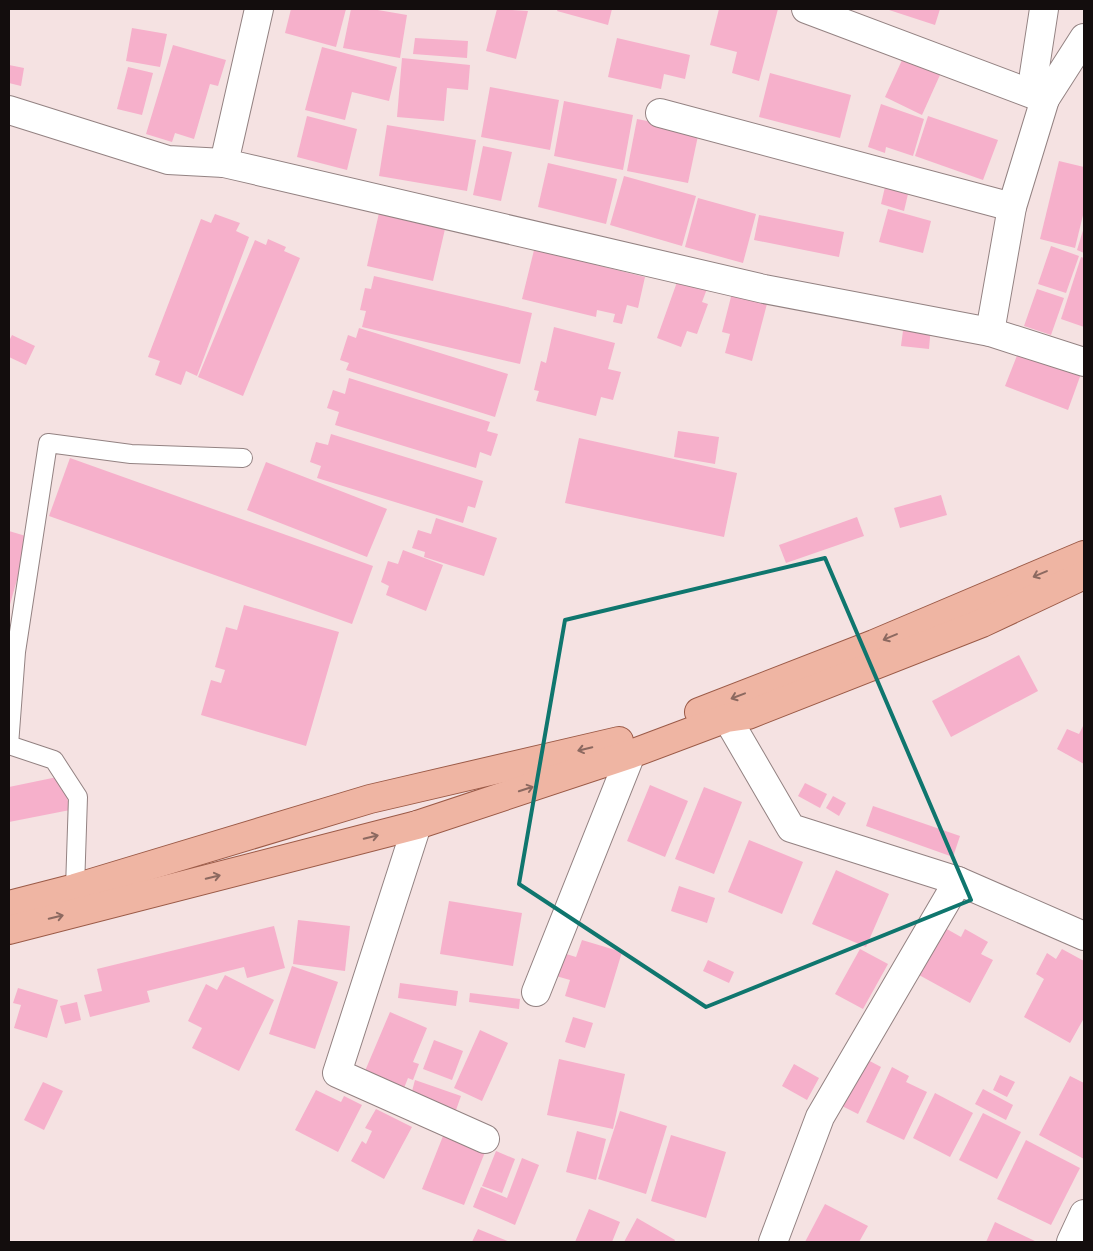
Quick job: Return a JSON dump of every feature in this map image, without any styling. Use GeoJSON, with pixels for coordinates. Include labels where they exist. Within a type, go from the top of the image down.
{"type":"FeatureCollection","features":[{"type":"Feature","properties":{"kind":"main road"},"geometry":{"type":"LineString","coordinates":[[9,905],[75,888],[370,799],[625,739],[874,644],[1084,555]]}},
{"type":"Feature","properties":{"kind":"main road"},"geometry":{"type":"LineString","coordinates":[[9,930],[417,825],[631,754],[727,718],[748,715],[982,623],[1084,575]]}},
{"type":"Feature","properties":{"kind":"street"},"geometry":{"type":"LineString","coordinates":[[224,163],[259,9]]}},
{"type":"Feature","properties":{"kind":"street"},"geometry":{"type":"LineString","coordinates":[[806,9],[1045,99]]}},
{"type":"Feature","properties":{"kind":"street"},"geometry":{"type":"LineString","coordinates":[[1044,9],[1034,74],[1045,99]]}},
{"type":"Feature","properties":{"kind":"street"},"geometry":{"type":"LineString","coordinates":[[990,332],[1012,207],[1045,99],[1083,42]]}},
{"type":"Feature","properties":{"kind":"street"},"geometry":{"type":"LineString","coordinates":[[9,110],[168,160],[224,163],[764,289],[990,332],[1084,362]]}},
{"type":"Feature","properties":{"kind":"street"},"geometry":{"type":"LineString","coordinates":[[660,113],[1012,207]]}},
{"type":"Feature","properties":{"kind":"street"},"geometry":{"type":"LineString","coordinates":[[727,718],[791,828],[958,881],[1084,936]]}},
{"type":"Feature","properties":{"kind":"street"},"geometry":{"type":"LineString","coordinates":[[536,992],[631,754]]}},
{"type":"Feature","properties":{"kind":"street"},"geometry":{"type":"LineString","coordinates":[[417,825],[337,1073],[485,1139]]}},
{"type":"Feature","properties":{"kind":"street"},"geometry":{"type":"LineString","coordinates":[[773,1242],[820,1117],[958,881]]}},
{"type":"Feature","properties":{"kind":"street"},"geometry":{"type":"LineString","coordinates":[[1071,1242],[1084,1214]]}},
{"type":"Feature","properties":{"kind":"lane"},"geometry":{"type":"LineString","coordinates":[[75,888],[78,796],[54,760],[9,745],[16,652],[48,443],[131,454],[243,458]]}},
{"type":"Feature","properties":{"kind":"highlighted area"},"geometry":{"type":"Polygon","coordinates":[[[825,558],[971,900],[706,1007],[519,884],[565,620],[825,558]]]}},
{"type":"Feature","properties":{"kind":"building"},"geometry":{"type":"Polygon","coordinates":[[[291,9],[346,9],[336,47],[285,33],[291,9]]]}},
{"type":"Feature","properties":{"kind":"building"},"geometry":{"type":"Polygon","coordinates":[[[351,9],[372,9],[407,15],[400,58],[343,48],[351,9]]]}},
{"type":"Feature","properties":{"kind":"building"},"geometry":{"type":"Polygon","coordinates":[[[497,9],[528,11],[516,59],[486,51],[497,9]]]}},
{"type":"Feature","properties":{"kind":"building"},"geometry":{"type":"Polygon","coordinates":[[[558,9],[612,9],[608,25],[557,11],[558,9]]]}},
{"type":"Feature","properties":{"kind":"building"},"geometry":{"type":"Polygon","coordinates":[[[719,9],[778,9],[759,81],[732,73],[737,52],[710,45],[719,9]]]}},
{"type":"Feature","properties":{"kind":"building"},"geometry":{"type":"Polygon","coordinates":[[[886,9],[940,9],[935,25],[886,9]]]}},
{"type":"Feature","properties":{"kind":"building"},"geometry":{"type":"Polygon","coordinates":[[[132,28],[167,34],[160,67],[126,61],[132,28]]]}},
{"type":"Feature","properties":{"kind":"building"},"geometry":{"type":"Polygon","coordinates":[[[415,38],[468,41],[467,58],[413,54],[415,38]]]}},
{"type":"Feature","properties":{"kind":"building"},"geometry":{"type":"Polygon","coordinates":[[[617,38],[690,55],[685,79],[664,74],[661,89],[608,77],[617,38]]]}},
{"type":"Feature","properties":{"kind":"building"},"geometry":{"type":"Polygon","coordinates":[[[173,45],[226,60],[218,86],[210,84],[194,139],[175,133],[172,142],[146,134],[173,45]]]}},
{"type":"Feature","properties":{"kind":"building"},"geometry":{"type":"Polygon","coordinates":[[[322,47],[397,67],[389,101],[352,92],[345,120],[305,110],[322,47]]]}},
{"type":"Feature","properties":{"kind":"building"},"geometry":{"type":"Polygon","coordinates":[[[402,58],[470,65],[468,90],[447,88],[444,121],[397,117],[402,58]]]}},
{"type":"Feature","properties":{"kind":"building"},"geometry":{"type":"Polygon","coordinates":[[[903,58],[940,75],[922,115],[885,97],[903,58]]]}},
{"type":"Feature","properties":{"kind":"building"},"geometry":{"type":"Polygon","coordinates":[[[9,65],[24,68],[21,86],[9,83],[9,65]]]}},
{"type":"Feature","properties":{"kind":"building"},"geometry":{"type":"Polygon","coordinates":[[[128,67],[153,73],[142,115],[117,109],[128,67]]]}},
{"type":"Feature","properties":{"kind":"building"},"geometry":{"type":"Polygon","coordinates":[[[770,73],[851,95],[840,138],[759,117],[770,73]]]}},
{"type":"Feature","properties":{"kind":"building"},"geometry":{"type":"Polygon","coordinates":[[[490,87],[559,100],[550,150],[481,137],[490,87]]]}},
{"type":"Feature","properties":{"kind":"building"},"geometry":{"type":"Polygon","coordinates":[[[564,101],[633,115],[623,170],[554,156],[564,101]]]}},
{"type":"Feature","properties":{"kind":"building"},"geometry":{"type":"Polygon","coordinates":[[[881,104],[924,119],[913,156],[886,147],[885,153],[868,147],[881,104]]]}},
{"type":"Feature","properties":{"kind":"building"},"geometry":{"type":"Polygon","coordinates":[[[307,116],[357,129],[347,170],[297,157],[307,116]]]}},
{"type":"Feature","properties":{"kind":"building"},"geometry":{"type":"Polygon","coordinates":[[[928,116],[998,140],[983,180],[915,156],[928,116]]]}},
{"type":"Feature","properties":{"kind":"building"},"geometry":{"type":"Polygon","coordinates":[[[637,119],[699,131],[688,183],[627,171],[637,119]]]}},
{"type":"Feature","properties":{"kind":"building"},"geometry":{"type":"Polygon","coordinates":[[[387,125],[476,140],[467,191],[379,176],[387,125]]]}},
{"type":"Feature","properties":{"kind":"building"},"geometry":{"type":"Polygon","coordinates":[[[483,146],[512,152],[501,201],[473,195],[483,146]]]}},
{"type":"Feature","properties":{"kind":"building"},"geometry":{"type":"Polygon","coordinates":[[[1059,161],[1084,167],[1084,211],[1075,248],[1040,239],[1059,161]]]}},
{"type":"Feature","properties":{"kind":"building"},"geometry":{"type":"Polygon","coordinates":[[[548,163],[617,179],[606,224],[538,207],[548,163]]]}},
{"type":"Feature","properties":{"kind":"building"},"geometry":{"type":"Polygon","coordinates":[[[624,176],[696,196],[682,246],[610,225],[624,176]]]}},
{"type":"Feature","properties":{"kind":"building"},"geometry":{"type":"Polygon","coordinates":[[[885,187],[908,194],[904,211],[881,204],[885,187]]]}},
{"type":"Feature","properties":{"kind":"building"},"geometry":{"type":"Polygon","coordinates":[[[698,198],[756,214],[743,263],[685,247],[698,198]]]}},
{"type":"Feature","properties":{"kind":"building"},"geometry":{"type":"Polygon","coordinates":[[[888,209],[931,221],[923,253],[879,242],[888,209]]]}},
{"type":"Feature","properties":{"kind":"building"},"geometry":{"type":"Polygon","coordinates":[[[379,213],[445,229],[433,281],[367,266],[379,213]]]}},
{"type":"Feature","properties":{"kind":"building"},"geometry":{"type":"Polygon","coordinates":[[[215,214],[240,223],[236,231],[249,237],[197,376],[186,371],[181,385],[155,375],[160,361],[148,357],[201,219],[211,223],[215,214]]]}},
{"type":"Feature","properties":{"kind":"building"},"geometry":{"type":"Polygon","coordinates":[[[759,215],[844,232],[839,257],[754,240],[759,215]]]}},
{"type":"Feature","properties":{"kind":"building"},"geometry":{"type":"Polygon","coordinates":[[[1084,227],[1084,253],[1077,250],[1084,227]]]}},
{"type":"Feature","properties":{"kind":"building"},"geometry":{"type":"Polygon","coordinates":[[[268,239],[286,247],[284,251],[300,258],[243,396],[198,377],[255,240],[266,245],[268,239]]]}},
{"type":"Feature","properties":{"kind":"building"},"geometry":{"type":"Polygon","coordinates":[[[535,246],[600,254],[597,265],[645,277],[638,308],[627,305],[622,324],[613,322],[615,314],[597,310],[596,317],[522,299],[535,246]]]}},
{"type":"Feature","properties":{"kind":"building"},"geometry":{"type":"Polygon","coordinates":[[[1051,246],[1079,256],[1066,293],[1038,284],[1051,246]]]}},
{"type":"Feature","properties":{"kind":"building"},"geometry":{"type":"Polygon","coordinates":[[[1081,257],[1084,258],[1084,327],[1061,319],[1081,257]]]}},
{"type":"Feature","properties":{"kind":"building"},"geometry":{"type":"Polygon","coordinates":[[[374,276],[532,313],[520,364],[362,327],[366,311],[360,310],[365,288],[371,289],[374,276]]]}},
{"type":"Feature","properties":{"kind":"building"},"geometry":{"type":"Polygon","coordinates":[[[688,279],[708,286],[702,302],[708,304],[697,334],[687,331],[681,347],[657,338],[677,282],[686,286],[688,279]]]}},
{"type":"Feature","properties":{"kind":"building"},"geometry":{"type":"Polygon","coordinates":[[[733,289],[768,300],[752,361],[725,353],[730,334],[722,332],[733,289]]]}},
{"type":"Feature","properties":{"kind":"building"},"geometry":{"type":"Polygon","coordinates":[[[1037,289],[1064,298],[1051,335],[1024,326],[1037,289]]]}},
{"type":"Feature","properties":{"kind":"building"},"geometry":{"type":"Polygon","coordinates":[[[904,323],[931,326],[929,349],[901,346],[904,323]]]}},
{"type":"Feature","properties":{"kind":"building"},"geometry":{"type":"Polygon","coordinates":[[[554,327],[615,343],[608,369],[621,372],[613,400],[601,397],[596,416],[536,401],[539,391],[534,390],[541,361],[546,363],[554,327]]]}},
{"type":"Feature","properties":{"kind":"building"},"geometry":{"type":"Polygon","coordinates":[[[359,328],[508,374],[495,417],[346,370],[349,363],[340,360],[348,335],[356,338],[359,328]]]}},
{"type":"Feature","properties":{"kind":"building"},"geometry":{"type":"Polygon","coordinates":[[[12,335],[35,346],[26,365],[9,357],[9,341],[12,335]]]}},
{"type":"Feature","properties":{"kind":"building"},"geometry":{"type":"Polygon","coordinates":[[[1020,348],[1082,371],[1068,410],[1005,386],[1020,348]]]}},
{"type":"Feature","properties":{"kind":"building"},"geometry":{"type":"Polygon","coordinates":[[[349,378],[490,422],[487,431],[498,434],[491,456],[480,452],[476,468],[335,425],[339,412],[327,408],[333,390],[345,394],[349,378]]]}},
{"type":"Feature","properties":{"kind":"building"},"geometry":{"type":"Polygon","coordinates":[[[678,431],[719,437],[715,464],[674,457],[678,431]]]}},
{"type":"Feature","properties":{"kind":"building"},"geometry":{"type":"Polygon","coordinates":[[[331,434],[483,481],[475,508],[468,506],[463,523],[317,478],[321,466],[310,462],[316,442],[328,445],[331,434]]]}},
{"type":"Feature","properties":{"kind":"building"},"geometry":{"type":"Polygon","coordinates":[[[579,438],[737,473],[724,537],[565,503],[579,438]]]}},
{"type":"Feature","properties":{"kind":"building"},"geometry":{"type":"Polygon","coordinates":[[[70,458],[373,566],[352,624],[49,516],[70,458]]]}},
{"type":"Feature","properties":{"kind":"building"},"geometry":{"type":"Polygon","coordinates":[[[266,462],[387,509],[367,557],[247,510],[266,462]]]}},
{"type":"Feature","properties":{"kind":"building"},"geometry":{"type":"Polygon","coordinates":[[[941,495],[947,515],[900,528],[894,508],[941,495]]]}},
{"type":"Feature","properties":{"kind":"building"},"geometry":{"type":"Polygon","coordinates":[[[857,517],[864,536],[786,563],[779,545],[857,517]]]}},
{"type":"Feature","properties":{"kind":"building"},"geometry":{"type":"Polygon","coordinates":[[[436,518],[497,538],[484,576],[424,557],[425,552],[412,548],[418,530],[431,534],[436,518]]]}},
{"type":"Feature","properties":{"kind":"building"},"geometry":{"type":"Polygon","coordinates":[[[9,531],[29,537],[9,608],[9,531]]]}},
{"type":"Feature","properties":{"kind":"building"},"geometry":{"type":"Polygon","coordinates":[[[403,550],[443,565],[426,611],[386,595],[389,586],[381,582],[388,561],[398,564],[403,550]]]}},
{"type":"Feature","properties":{"kind":"building"},"geometry":{"type":"Polygon","coordinates":[[[244,605],[339,632],[306,746],[201,715],[211,680],[221,683],[225,670],[215,667],[226,627],[237,630],[244,605]]]}},
{"type":"Feature","properties":{"kind":"building"},"geometry":{"type":"Polygon","coordinates":[[[1019,655],[1038,691],[951,737],[932,701],[1019,655]]]}},
{"type":"Feature","properties":{"kind":"building"},"geometry":{"type":"Polygon","coordinates":[[[1084,724],[1084,764],[1057,749],[1067,729],[1079,734],[1084,724]]]}},
{"type":"Feature","properties":{"kind":"building"},"geometry":{"type":"Polygon","coordinates":[[[62,776],[70,810],[9,822],[9,787],[62,776]]]}},
{"type":"Feature","properties":{"kind":"building"},"geometry":{"type":"Polygon","coordinates":[[[805,783],[827,794],[820,808],[798,796],[805,783]]]}},
{"type":"Feature","properties":{"kind":"building"},"geometry":{"type":"Polygon","coordinates":[[[650,785],[688,801],[665,857],[627,841],[650,785]]]}},
{"type":"Feature","properties":{"kind":"building"},"geometry":{"type":"Polygon","coordinates":[[[704,787],[742,802],[714,874],[675,859],[704,787]]]}},
{"type":"Feature","properties":{"kind":"building"},"geometry":{"type":"Polygon","coordinates":[[[833,796],[846,803],[839,816],[826,808],[833,796]]]}},
{"type":"Feature","properties":{"kind":"building"},"geometry":{"type":"Polygon","coordinates":[[[873,806],[960,836],[953,857],[866,826],[873,806]]]}},
{"type":"Feature","properties":{"kind":"building"},"geometry":{"type":"Polygon","coordinates":[[[749,840],[803,862],[782,914],[728,892],[749,840]]]}},
{"type":"Feature","properties":{"kind":"building"},"geometry":{"type":"Polygon","coordinates":[[[836,870],[889,894],[866,947],[812,924],[836,870]]]}},
{"type":"Feature","properties":{"kind":"building"},"geometry":{"type":"Polygon","coordinates":[[[679,886],[715,898],[707,923],[671,911],[679,886]]]}},
{"type":"Feature","properties":{"kind":"building"},"geometry":{"type":"Polygon","coordinates":[[[449,901],[522,913],[513,966],[440,954],[449,901]]]}},
{"type":"Feature","properties":{"kind":"building"},"geometry":{"type":"Polygon","coordinates":[[[298,920],[350,926],[345,971],[293,964],[298,920]]]}},
{"type":"Feature","properties":{"kind":"building"},"geometry":{"type":"Polygon","coordinates":[[[274,926],[285,968],[247,978],[244,967],[147,991],[150,1002],[90,1017],[84,995],[102,991],[97,969],[274,926]]]}},
{"type":"Feature","properties":{"kind":"building"},"geometry":{"type":"Polygon","coordinates":[[[945,928],[961,937],[965,929],[988,942],[981,954],[993,960],[970,1003],[919,975],[945,928]]]}},
{"type":"Feature","properties":{"kind":"building"},"geometry":{"type":"Polygon","coordinates":[[[582,940],[622,952],[605,1008],[565,996],[570,980],[556,976],[563,953],[576,957],[582,940]]]}},
{"type":"Feature","properties":{"kind":"building"},"geometry":{"type":"Polygon","coordinates":[[[860,949],[888,964],[863,1009],[835,994],[860,949]]]}},
{"type":"Feature","properties":{"kind":"building"},"geometry":{"type":"Polygon","coordinates":[[[1062,949],[1084,961],[1084,1018],[1070,1043],[1024,1017],[1044,979],[1036,974],[1047,953],[1056,959],[1062,949]]]}},
{"type":"Feature","properties":{"kind":"building"},"geometry":{"type":"Polygon","coordinates":[[[708,960],[734,972],[729,983],[703,971],[708,960]]]}},
{"type":"Feature","properties":{"kind":"building"},"geometry":{"type":"Polygon","coordinates":[[[292,966],[338,982],[315,1049],[269,1034],[292,966]]]}},
{"type":"Feature","properties":{"kind":"building"},"geometry":{"type":"Polygon","coordinates":[[[225,975],[274,1000],[239,1071],[192,1048],[202,1028],[188,1021],[206,984],[217,990],[225,975]]]}},
{"type":"Feature","properties":{"kind":"building"},"geometry":{"type":"Polygon","coordinates":[[[400,983],[458,991],[456,1006],[398,998],[400,983]]]}},
{"type":"Feature","properties":{"kind":"building"},"geometry":{"type":"Polygon","coordinates":[[[18,988],[58,1000],[47,1038],[14,1028],[21,1005],[13,1003],[18,988]]]}},
{"type":"Feature","properties":{"kind":"building"},"geometry":{"type":"Polygon","coordinates":[[[470,993],[520,999],[519,1009],[469,1002],[470,993]]]}},
{"type":"Feature","properties":{"kind":"building"},"geometry":{"type":"Polygon","coordinates":[[[77,1002],[81,1020],[65,1024],[60,1006],[77,1002]]]}},
{"type":"Feature","properties":{"kind":"building"},"geometry":{"type":"Polygon","coordinates":[[[390,1012],[427,1028],[413,1062],[419,1064],[413,1080],[408,1078],[404,1088],[365,1071],[390,1012]]]}},
{"type":"Feature","properties":{"kind":"building"},"geometry":{"type":"Polygon","coordinates":[[[573,1017],[593,1023],[585,1048],[565,1042],[573,1017]]]}},
{"type":"Feature","properties":{"kind":"building"},"geometry":{"type":"Polygon","coordinates":[[[480,1030],[508,1043],[482,1101],[454,1088],[480,1030]]]}},
{"type":"Feature","properties":{"kind":"building"},"geometry":{"type":"Polygon","coordinates":[[[434,1040],[463,1051],[452,1080],[423,1069],[434,1040]]]}},
{"type":"Feature","properties":{"kind":"building"},"geometry":{"type":"Polygon","coordinates":[[[559,1059],[625,1074],[613,1129],[547,1115],[559,1059]]]}},
{"type":"Feature","properties":{"kind":"building"},"geometry":{"type":"Polygon","coordinates":[[[866,1059],[881,1067],[858,1114],[842,1106],[866,1059]]]}},
{"type":"Feature","properties":{"kind":"building"},"geometry":{"type":"Polygon","coordinates":[[[794,1064],[819,1078],[807,1100],[782,1086],[794,1064]]]}},
{"type":"Feature","properties":{"kind":"building"},"geometry":{"type":"Polygon","coordinates":[[[892,1067],[909,1076],[906,1082],[927,1092],[904,1140],[866,1122],[892,1067]]]}},
{"type":"Feature","properties":{"kind":"building"},"geometry":{"type":"Polygon","coordinates":[[[1000,1075],[1015,1082],[1007,1097],[993,1090],[1000,1075]]]}},
{"type":"Feature","properties":{"kind":"building"},"geometry":{"type":"Polygon","coordinates":[[[1070,1076],[1084,1083],[1084,1159],[1039,1135],[1070,1076]]]}},
{"type":"Feature","properties":{"kind":"building"},"geometry":{"type":"Polygon","coordinates":[[[415,1080],[461,1096],[456,1110],[411,1095],[415,1080]]]}},
{"type":"Feature","properties":{"kind":"building"},"geometry":{"type":"Polygon","coordinates":[[[43,1082],[63,1091],[44,1130],[24,1120],[43,1082]]]}},
{"type":"Feature","properties":{"kind":"building"},"geometry":{"type":"Polygon","coordinates":[[[983,1089],[1013,1105],[1006,1120],[975,1104],[983,1089]]]}},
{"type":"Feature","properties":{"kind":"building"},"geometry":{"type":"Polygon","coordinates":[[[316,1090],[341,1102],[344,1096],[362,1105],[338,1152],[295,1130],[316,1090]]]}},
{"type":"Feature","properties":{"kind":"building"},"geometry":{"type":"Polygon","coordinates":[[[935,1093],[973,1113],[950,1157],[913,1138],[935,1093]]]}},
{"type":"Feature","properties":{"kind":"building"},"geometry":{"type":"Polygon","coordinates":[[[376,1109],[412,1127],[384,1179],[351,1161],[362,1141],[366,1144],[372,1131],[365,1128],[376,1109]]]}},
{"type":"Feature","properties":{"kind":"building"},"geometry":{"type":"Polygon","coordinates":[[[620,1111],[667,1126],[646,1194],[598,1179],[620,1111]]]}},
{"type":"Feature","properties":{"kind":"building"},"geometry":{"type":"Polygon","coordinates":[[[983,1113],[1021,1132],[997,1179],[959,1160],[983,1113]]]}},
{"type":"Feature","properties":{"kind":"building"},"geometry":{"type":"Polygon","coordinates":[[[445,1131],[487,1147],[464,1205],[422,1189],[445,1131]]]}},
{"type":"Feature","properties":{"kind":"building"},"geometry":{"type":"Polygon","coordinates":[[[577,1131],[606,1139],[596,1180],[566,1172],[577,1131]]]}},
{"type":"Feature","properties":{"kind":"building"},"geometry":{"type":"Polygon","coordinates":[[[671,1135],[726,1152],[706,1218],[651,1201],[671,1135]]]}},
{"type":"Feature","properties":{"kind":"building"},"geometry":{"type":"Polygon","coordinates":[[[1026,1140],[1080,1168],[1051,1225],[997,1199],[1026,1140]]]}},
{"type":"Feature","properties":{"kind":"building"},"geometry":{"type":"Polygon","coordinates":[[[496,1151],[515,1159],[502,1193],[482,1186],[496,1151]]]}},
{"type":"Feature","properties":{"kind":"building"},"geometry":{"type":"Polygon","coordinates":[[[522,1158],[539,1165],[515,1225],[473,1207],[481,1187],[507,1198],[522,1158]]]}},
{"type":"Feature","properties":{"kind":"building"},"geometry":{"type":"Polygon","coordinates":[[[825,1204],[868,1226],[859,1242],[805,1242],[825,1204]]]}},
{"type":"Feature","properties":{"kind":"building"},"geometry":{"type":"Polygon","coordinates":[[[589,1209],[620,1222],[612,1242],[575,1242],[589,1209]]]}},
{"type":"Feature","properties":{"kind":"building"},"geometry":{"type":"Polygon","coordinates":[[[637,1218],[675,1240],[674,1242],[624,1242],[637,1218]]]}},
{"type":"Feature","properties":{"kind":"building"},"geometry":{"type":"Polygon","coordinates":[[[995,1222],[1037,1242],[986,1242],[995,1222]]]}},
{"type":"Feature","properties":{"kind":"building"},"geometry":{"type":"Polygon","coordinates":[[[478,1229],[510,1242],[472,1242],[478,1229]]]}}]}
